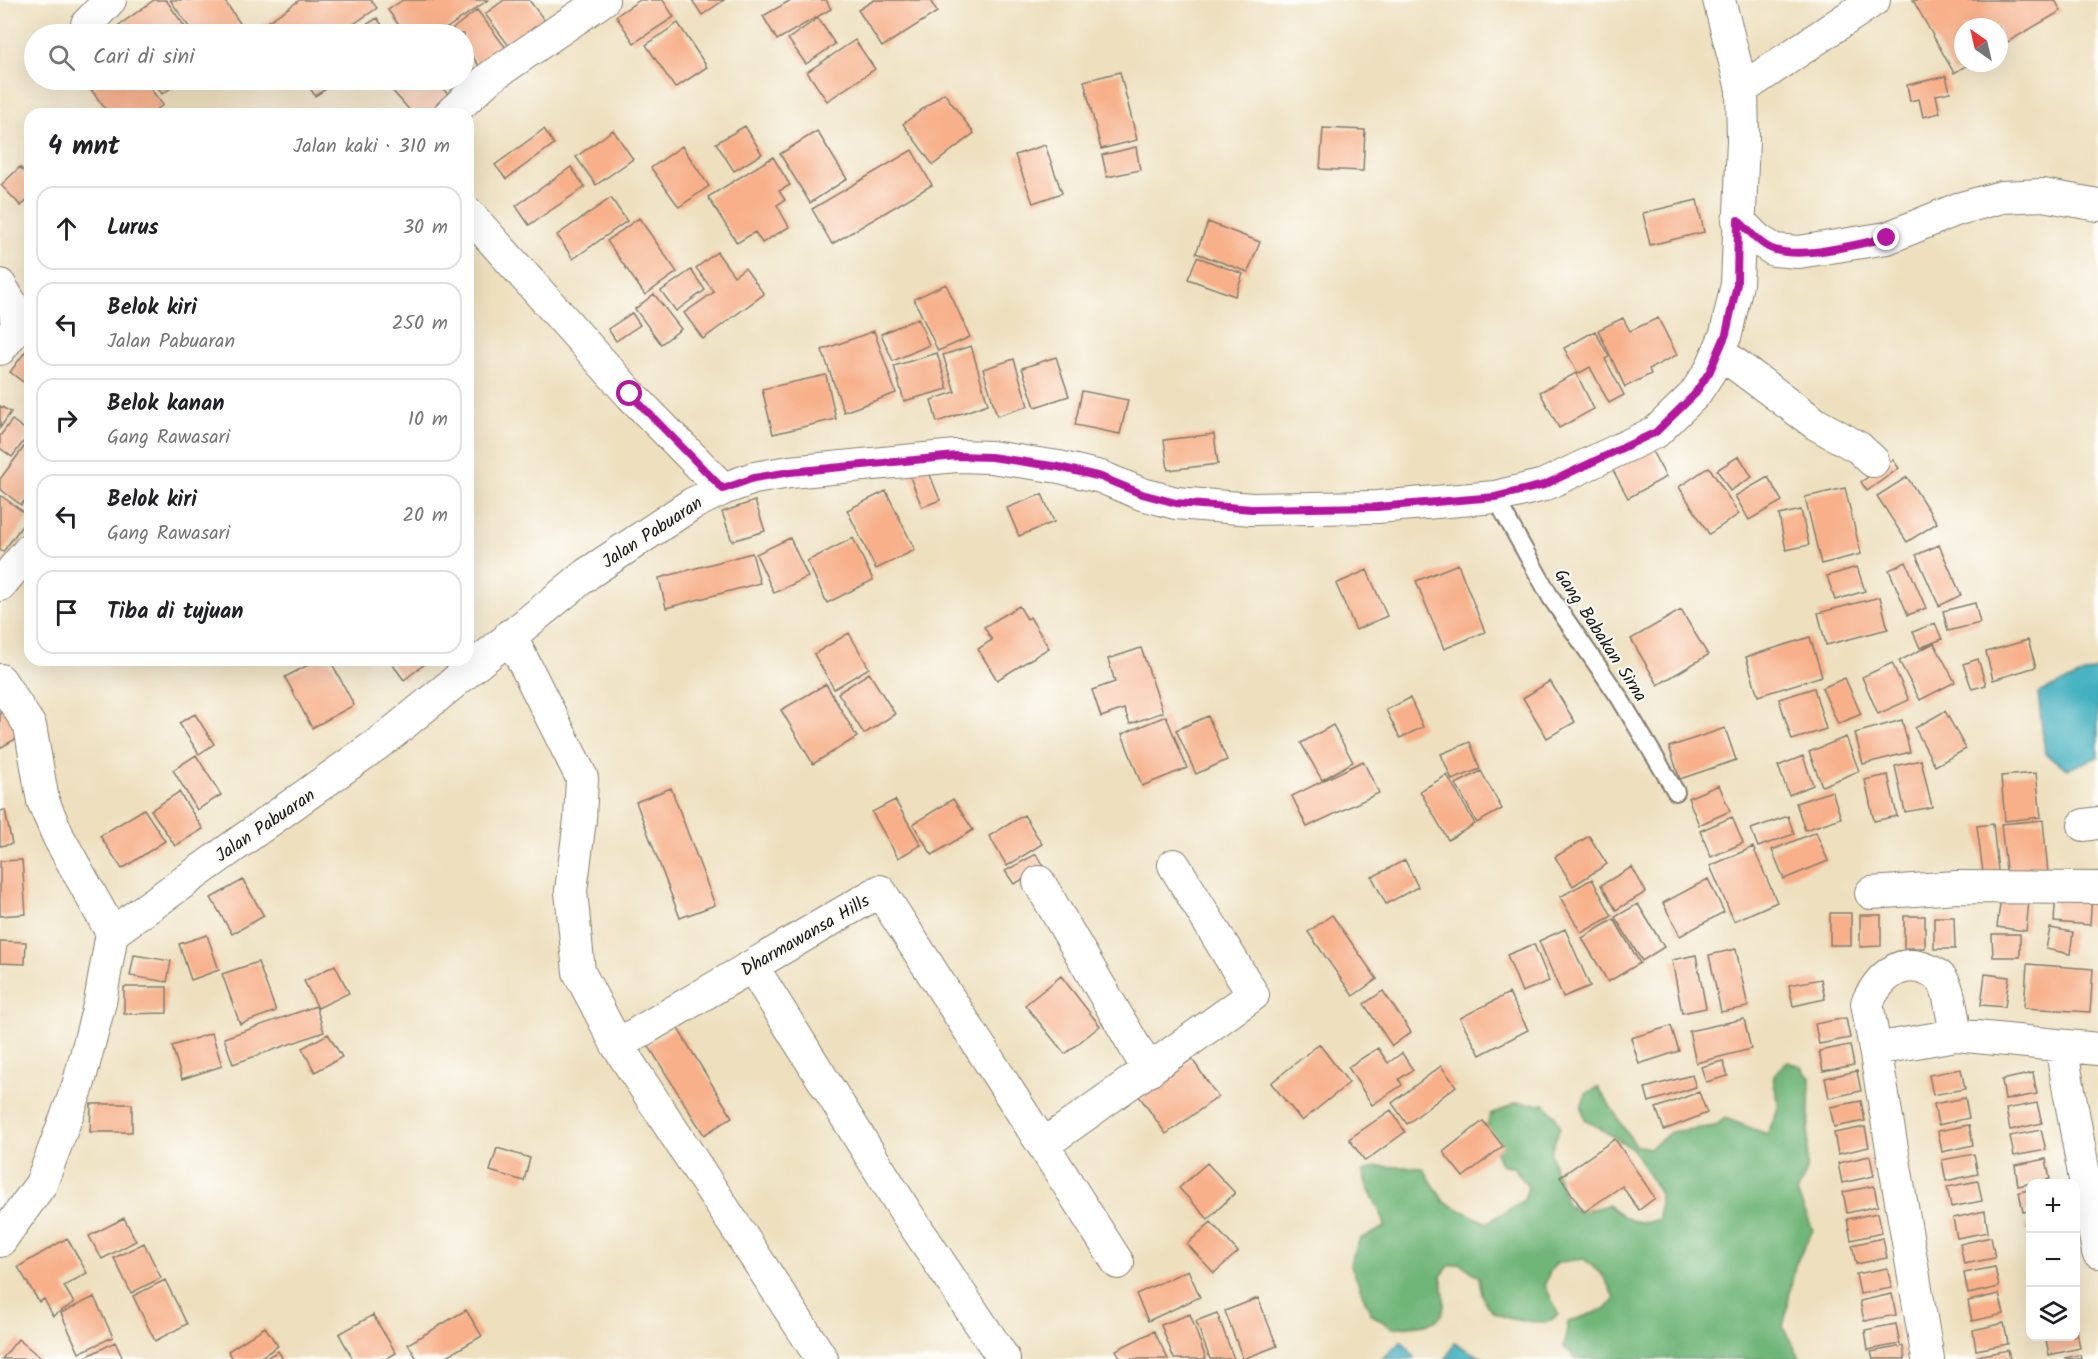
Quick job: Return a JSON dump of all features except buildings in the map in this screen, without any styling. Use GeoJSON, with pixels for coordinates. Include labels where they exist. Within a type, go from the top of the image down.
{"type":"FeatureCollection","features":[{"type":"Feature","properties":{"kind":"street"},"geometry":{"type":"LineString","coordinates":[[87,24],[110,0]]}},
{"type":"Feature","properties":{"kind":"street"},"geometry":{"type":"LineString","coordinates":[[456,108],[489,78],[603,0]]}},
{"type":"Feature","properties":{"kind":"street","name":"Jalan Pabuaran"},"geometry":{"type":"LineString","coordinates":[[474,665],[621,551],[692,504],[723,489],[754,478],[790,472],[956,456],[991,457],[1059,467],[1101,477],[1142,494],[1176,503],[1205,507],[1252,509],[1377,507],[1495,497],[1544,485],[1656,432],[1694,395],[1719,352],[1726,334],[1737,284],[1743,140],[1742,89],[1719,0]]}},
{"type":"Feature","properties":{"kind":"street"},"geometry":{"type":"LineString","coordinates":[[1742,89],[1874,0]]}},
{"type":"Feature","properties":{"kind":"street"},"geometry":{"type":"LineString","coordinates":[[1738,220],[1757,239],[1774,250],[1799,252],[1887,238],[1958,209],[2002,197],[2043,195],[2098,205]]}},
{"type":"Feature","properties":{"kind":"street"},"geometry":{"type":"LineString","coordinates":[[474,220],[630,394],[723,489]]}},
{"type":"Feature","properties":{"kind":"street"},"geometry":{"type":"LineString","coordinates":[[0,285],[15,310],[9,338]]}},
{"type":"Feature","properties":{"kind":"street"},"geometry":{"type":"LineString","coordinates":[[1719,352],[1816,424],[1859,448],[1873,461]]}},
{"type":"Feature","properties":{"kind":"street"},"geometry":{"type":"LineString","coordinates":[[0,585],[24,556]]}},
{"type":"Feature","properties":{"kind":"street"},"geometry":{"type":"LineString","coordinates":[[510,635],[582,778],[580,820],[571,891],[579,972],[617,1045],[822,1359]]}},
{"type":"Feature","properties":{"kind":"street","name":"Jalan Pabuaran"},"geometry":{"type":"LineString","coordinates":[[112,933],[386,738],[473,666]]}},
{"type":"Feature","properties":{"kind":"street"},"geometry":{"type":"LineString","coordinates":[[0,680],[30,726],[43,801],[58,838],[112,933],[100,1002],[78,1086],[41,1184],[0,1241]]}},
{"type":"Feature","properties":{"kind":"street"},"geometry":{"type":"LineString","coordinates":[[1118,1263],[1043,1145],[1253,995],[1174,865]]}},
{"type":"Feature","properties":{"kind":"street"},"geometry":{"type":"LineString","coordinates":[[1039,882],[1149,1071]]}},
{"type":"Feature","properties":{"kind":"street"},"geometry":{"type":"LineString","coordinates":[[1871,894],[1956,887],[2098,888]]}},
{"type":"Feature","properties":{"kind":"street","name":"Dharmawansa Hills"},"geometry":{"type":"LineString","coordinates":[[617,1045],[880,891],[1043,1145]]}},
{"type":"Feature","properties":{"kind":"street"},"geometry":{"type":"LineString","coordinates":[[752,966],[907,1214],[1004,1359]]}},
{"type":"Feature","properties":{"kind":"street"},"geometry":{"type":"LineString","coordinates":[[1928,1359],[1867,1003],[1884,976],[1906,966],[1918,966],[1934,973],[1944,981],[1956,1035]]}},
{"type":"Feature","properties":{"kind":"street"},"geometry":{"type":"LineString","coordinates":[[1875,1048],[1956,1035],[2098,1049]]}},
{"type":"Feature","properties":{"kind":"street"},"geometry":{"type":"LineString","coordinates":[[2061,1046],[2098,1252]]}},
{"type":"Feature","properties":{"kind":"lane","name":"Gang Babakan Sirna"},"geometry":{"type":"LineString","coordinates":[[1495,497],[1551,598],[1619,697],[1676,792]]}},
{"type":"Feature","properties":{"kind":"green space"},"geometry":{"type":"Polygon","coordinates":[[[1788,1062],[1801,1067],[1810,1078],[1807,1170],[1797,1193],[1813,1230],[1795,1265],[1783,1328],[1801,1359],[1577,1359],[1564,1347],[1568,1322],[1607,1308],[1615,1298],[1603,1276],[1584,1259],[1558,1263],[1551,1270],[1545,1285],[1558,1314],[1549,1322],[1513,1319],[1495,1313],[1484,1300],[1479,1277],[1460,1263],[1449,1266],[1441,1276],[1444,1305],[1438,1319],[1420,1325],[1392,1328],[1371,1314],[1350,1263],[1360,1239],[1385,1227],[1381,1212],[1367,1186],[1364,1171],[1377,1166],[1423,1168],[1444,1202],[1487,1223],[1524,1200],[1528,1187],[1514,1167],[1501,1164],[1486,1130],[1490,1115],[1515,1103],[1544,1104],[1555,1115],[1560,1127],[1550,1153],[1567,1205],[1580,1212],[1608,1205],[1620,1214],[1638,1222],[1659,1219],[1660,1194],[1633,1149],[1585,1119],[1581,1107],[1586,1094],[1598,1087],[1635,1145],[1649,1148],[1671,1132],[1715,1126],[1725,1118],[1767,1134],[1778,1107],[1773,1078],[1788,1062]]]}},
{"type":"Feature","properties":{"kind":"water"},"geometry":{"type":"Polygon","coordinates":[[[2098,668],[2098,757],[2068,769],[2045,754],[2038,693],[2098,668]]]}},
{"type":"Feature","properties":{"kind":"water"},"geometry":{"type":"Polygon","coordinates":[[[1402,1341],[1416,1359],[1382,1359],[1402,1341]]]}},
{"type":"Feature","properties":{"kind":"water"},"geometry":{"type":"Polygon","coordinates":[[[1454,1343],[1485,1359],[1446,1359],[1454,1343]]]}},
{"type":"Feature","properties":{"kind":"route"},"geometry":{"type":"LineString","coordinates":[[630,394],[723,489],[754,478],[790,472],[956,456],[991,457],[1059,467],[1101,477],[1142,494],[1176,503],[1205,507],[1252,509],[1377,507],[1495,497],[1544,485],[1656,432],[1694,395],[1710,371],[1726,334],[1737,284],[1738,220],[1757,239],[1774,250],[1799,252],[1839,248],[1887,238]]}}]}
